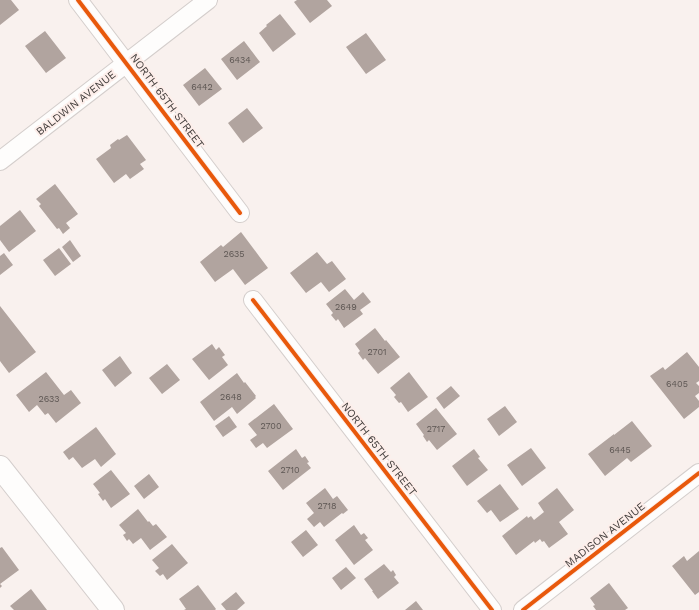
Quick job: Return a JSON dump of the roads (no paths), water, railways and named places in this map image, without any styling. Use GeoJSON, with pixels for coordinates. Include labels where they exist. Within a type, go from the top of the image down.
{"type":"FeatureCollection","features":[{"type":"Feature","properties":{"kind":"main road"},"geometry":{"type":"LineString","coordinates":[[0,467],[114,610]]}},
{"type":"Feature","properties":{"kind":"street","name":"NORTH 65TH STREET"},"geometry":{"type":"LineString","coordinates":[[78,0],[240,213]]}},
{"type":"Feature","properties":{"kind":"street","name":"BALDWIN AVENUE"},"geometry":{"type":"LineString","coordinates":[[0,162],[208,0]]}},
{"type":"Feature","properties":{"kind":"street","name":"NORTH 65TH STREET"},"geometry":{"type":"LineString","coordinates":[[253,300],[492,610]]}},
{"type":"Feature","properties":{"kind":"street","name":"MADISON AVENUE"},"geometry":{"type":"LineString","coordinates":[[523,610],[699,473]]}}]}
